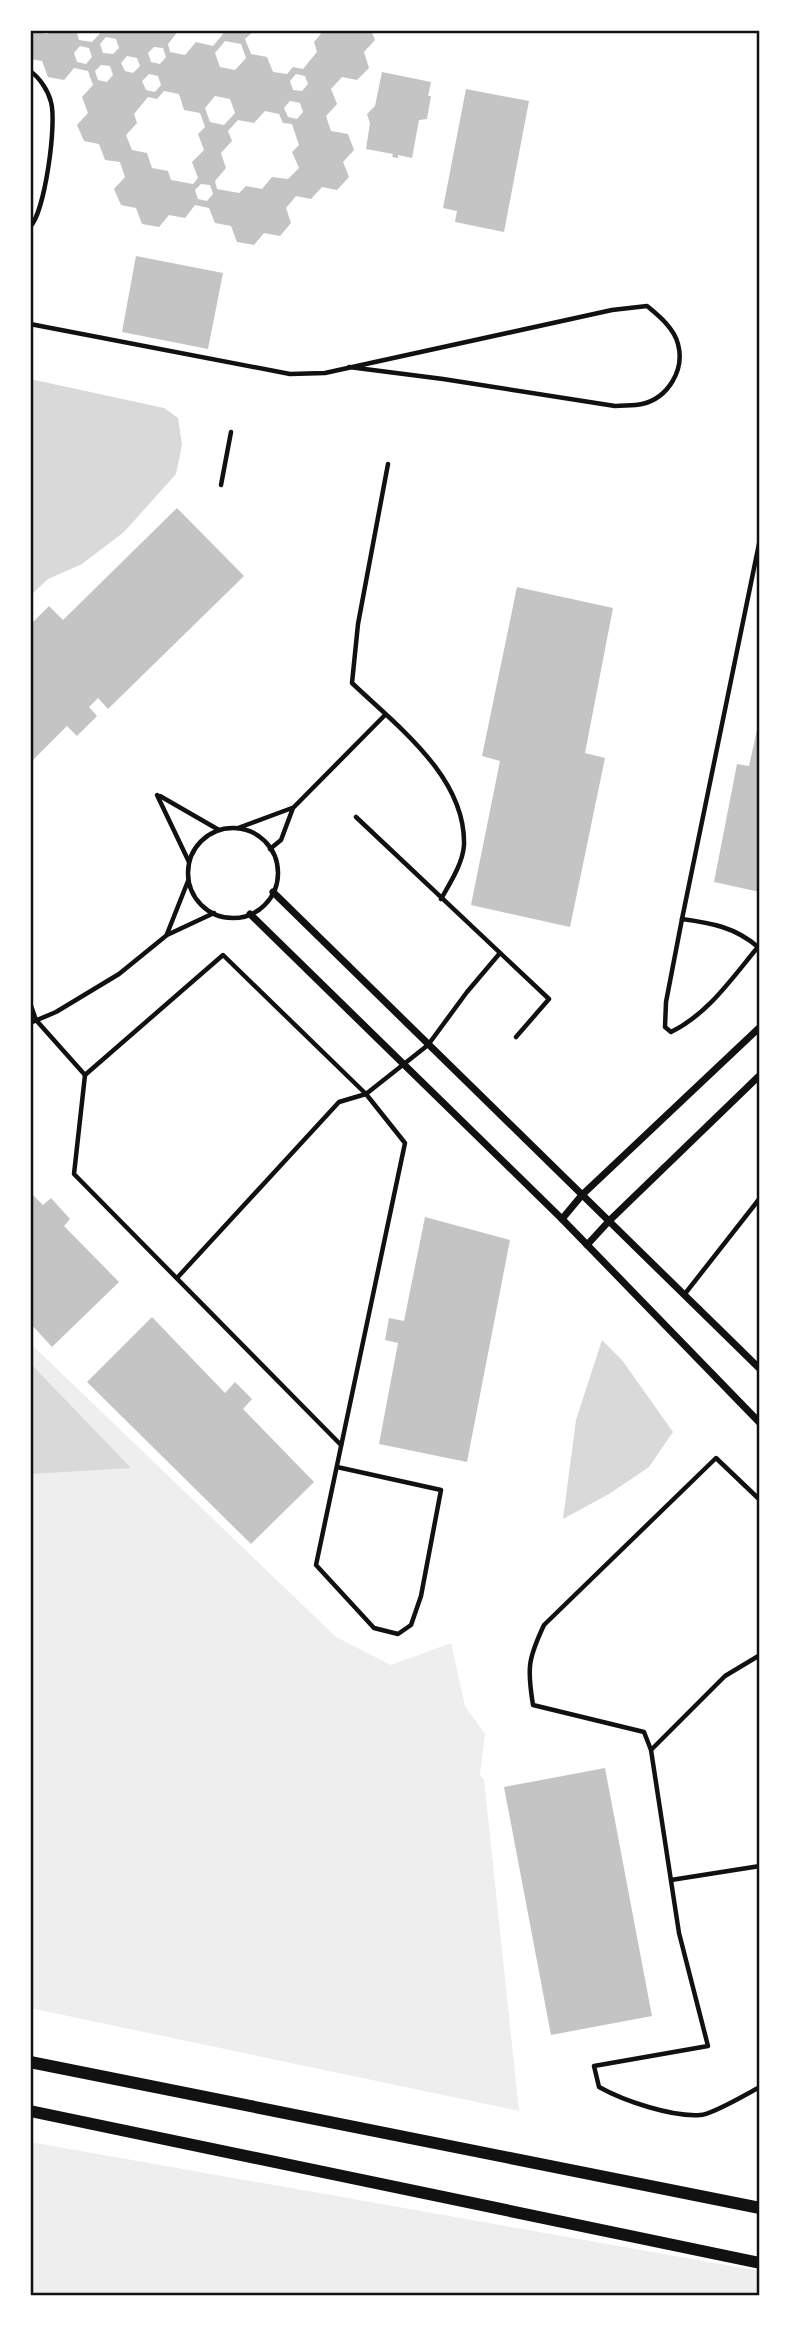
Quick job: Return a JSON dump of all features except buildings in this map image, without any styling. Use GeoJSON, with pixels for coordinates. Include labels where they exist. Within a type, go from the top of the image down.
{"type":"FeatureCollection","features":[{"type":"Feature","properties":{"kind":"main road"},"geometry":{"type":"LineString","coordinates":[[30,2062],[760,2208]]}},
{"type":"Feature","properties":{"kind":"main road"},"geometry":{"type":"LineString","coordinates":[[30,2110],[760,2263]]}},
{"type":"Feature","properties":{"kind":"street"},"geometry":{"type":"LineString","coordinates":[[273,892],[760,1369]]}},
{"type":"Feature","properties":{"kind":"street"},"geometry":{"type":"LineString","coordinates":[[250,914],[562,1219],[760,1423]]}},
{"type":"Feature","properties":{"kind":"street"},"geometry":{"type":"LineString","coordinates":[[562,1219],[582,1195],[760,1027]]}},
{"type":"Feature","properties":{"kind":"street"},"geometry":{"type":"LineString","coordinates":[[587,1245],[760,1075]]}},
{"type":"Feature","properties":{"kind":"lane"},"geometry":{"type":"LineString","coordinates":[[30,71],[37,76],[51,100],[54,124],[41,204],[30,228]]}},
{"type":"Feature","properties":{"kind":"lane"},"geometry":{"type":"LineString","coordinates":[[30,324],[290,374],[325,373],[612,310],[647,306],[665,321],[678,344],[679,366],[673,382],[662,396],[643,404],[615,406],[443,379],[349,368]]}},
{"type":"Feature","properties":{"kind":"lane"},"geometry":{"type":"LineString","coordinates":[[221,485],[230,432]]}},
{"type":"Feature","properties":{"kind":"lane"},"geometry":{"type":"LineString","coordinates":[[388,464],[358,624],[352,683],[420,749],[448,783],[459,807],[464,847],[456,872],[442,899]]}},
{"type":"Feature","properties":{"kind":"lane"},"geometry":{"type":"LineString","coordinates":[[682,919],[723,926],[759,946],[706,1009],[671,1032],[665,1027],[666,1002],[682,919],[754,573],[760,539]]}},
{"type":"Feature","properties":{"kind":"lane"},"geometry":{"type":"LineString","coordinates":[[754,573],[760,575]]}},
{"type":"Feature","properties":{"kind":"lane"},"geometry":{"type":"LineString","coordinates":[[167,935],[188,881],[189,862],[195,848],[206,837],[220,830],[237,828],[293,807],[385,715]]}},
{"type":"Feature","properties":{"kind":"lane"},"geometry":{"type":"LineString","coordinates":[[189,862],[157,795],[220,830]]}},
{"type":"Feature","properties":{"kind":"lane"},"geometry":{"type":"LineString","coordinates":[[270,849],[281,840],[293,807]]}},
{"type":"Feature","properties":{"kind":"lane"},"geometry":{"type":"LineString","coordinates":[[356,817],[550,999],[516,1037]]}},
{"type":"Feature","properties":{"kind":"lane"},"geometry":{"type":"LineString","coordinates":[[188,881],[202,906],[214,913],[238,917],[260,909],[273,892],[278,878],[276,863],[262,838],[237,828]]}},
{"type":"Feature","properties":{"kind":"lane"},"geometry":{"type":"LineString","coordinates":[[30,1023],[56,1012],[120,974],[167,935],[214,913]]}},
{"type":"Feature","properties":{"kind":"lane"},"geometry":{"type":"LineString","coordinates":[[177,1278],[339,1102],[366,1094],[403,1062],[428,1045],[500,953]]}},
{"type":"Feature","properties":{"kind":"lane"},"geometry":{"type":"LineString","coordinates":[[337,1466],[441,1490],[421,1596],[411,1625],[398,1634],[374,1628],[316,1564],[405,1143],[366,1094],[223,955],[85,1075],[74,1174],[341,1445]]}},
{"type":"Feature","properties":{"kind":"lane"},"geometry":{"type":"LineString","coordinates":[[30,1003],[36,1020],[85,1075]]}},
{"type":"Feature","properties":{"kind":"lane"},"geometry":{"type":"LineString","coordinates":[[684,1295],[760,1198]]}},
{"type":"Feature","properties":{"kind":"lane"},"geometry":{"type":"LineString","coordinates":[[760,1500],[716,1458],[544,1625],[527,1671],[533,1705],[643,1732],[651,1750],[679,1933],[708,2046],[594,2066],[599,2087],[620,2099],[702,2115],[760,2087]]}},
{"type":"Feature","properties":{"kind":"lane"},"geometry":{"type":"LineString","coordinates":[[651,1750],[724,1676],[760,1655]]}},
{"type":"Feature","properties":{"kind":"lane"},"geometry":{"type":"LineString","coordinates":[[671,1880],[760,1866]]}},
{"type":"Feature","properties":{"kind":"shaded area"},"geometry":{"type":"Polygon","coordinates":[[[30,379],[164,408],[178,418],[182,445],[176,474],[124,532],[82,564],[48,579],[30,596],[30,379]]]}},
{"type":"Feature","properties":{"kind":"shaded area"},"geometry":{"type":"Polygon","coordinates":[[[602,1340],[622,1360],[673,1432],[649,1467],[609,1494],[563,1519],[576,1420],[602,1340]]]}},
{"type":"Feature","properties":{"kind":"shaded area"},"geometry":{"type":"Polygon","coordinates":[[[30,1343],[336,1637],[391,1665],[451,1643],[465,1706],[485,1734],[480,1775],[484,1779],[519,2111],[30,2008],[30,1343]]]}},
{"type":"Feature","properties":{"kind":"shaded area"},"geometry":{"type":"Polygon","coordinates":[[[30,1363],[131,1468],[30,1474],[30,1363]]]}},
{"type":"Feature","properties":{"kind":"shaded area"},"geometry":{"type":"Polygon","coordinates":[[[30,2142],[760,2271],[760,2295],[30,2295],[30,2142]]]}}]}
